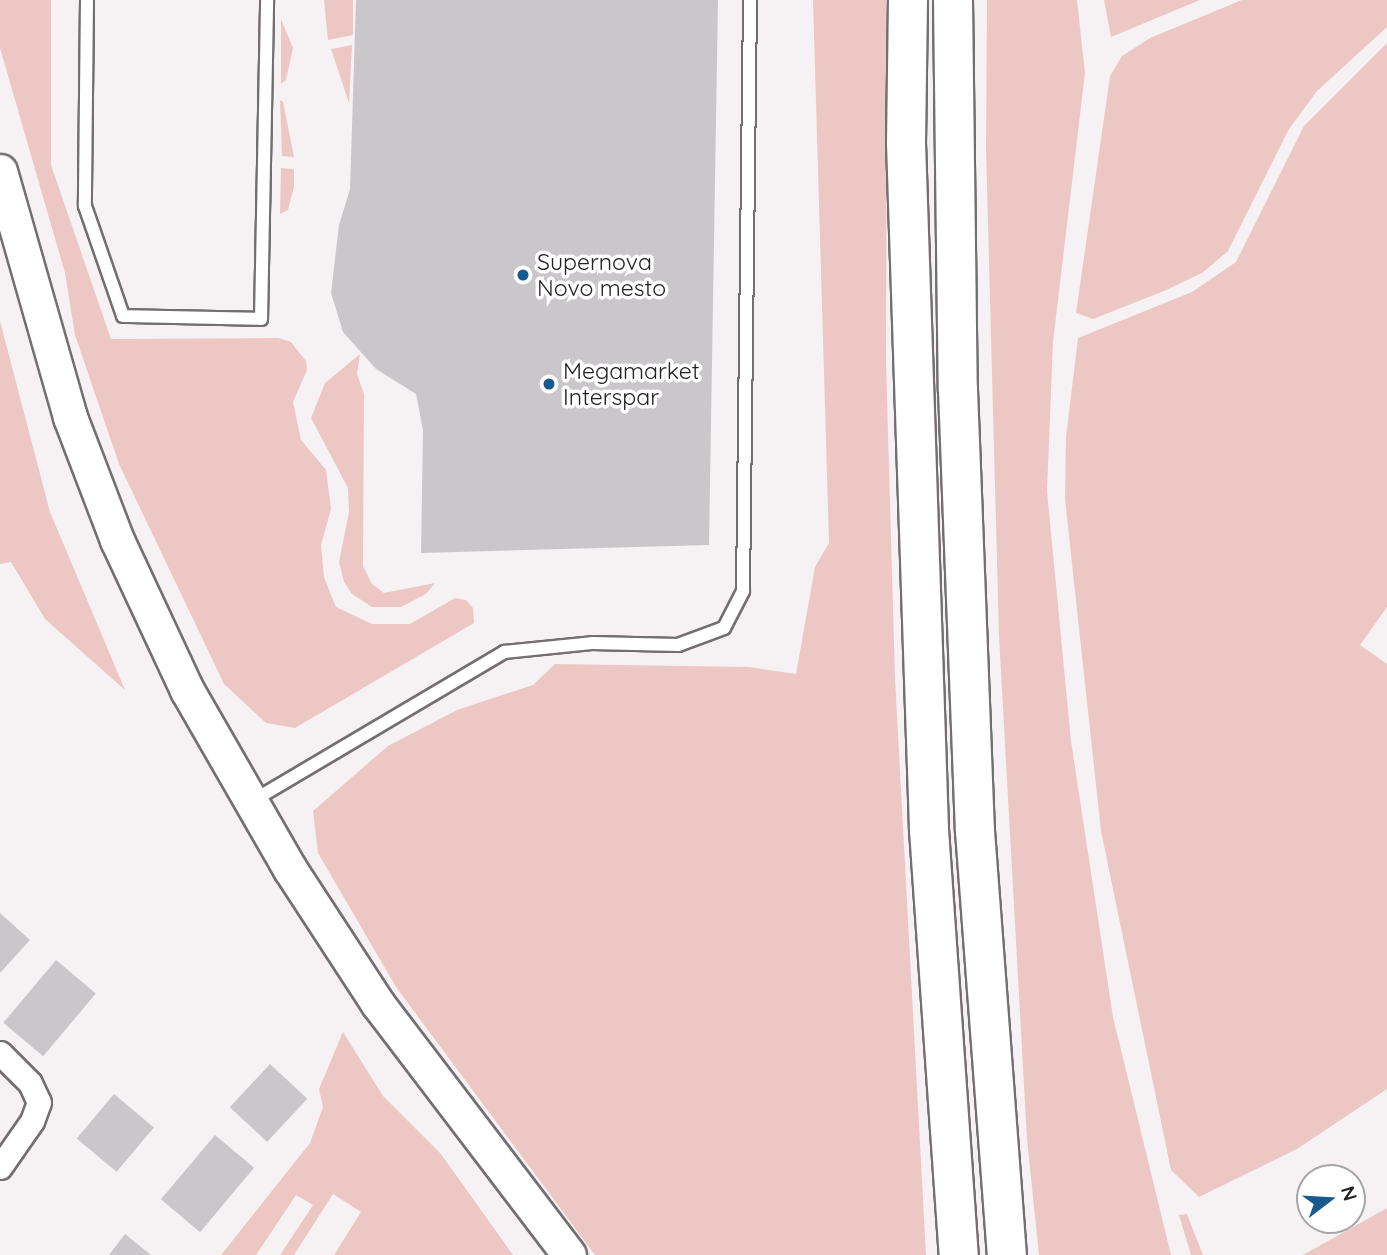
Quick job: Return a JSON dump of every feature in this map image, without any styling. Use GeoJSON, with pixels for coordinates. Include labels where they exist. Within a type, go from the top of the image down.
{"type":"FeatureCollection","features":[{"type":"Feature","properties":{"kind":"highway"},"geometry":{"type":"LineString","coordinates":[[908,0],[906,130],[929,817],[959,1255]]}},
{"type":"Feature","properties":{"kind":"highway"},"geometry":{"type":"LineString","coordinates":[[953,0],[958,390],[975,817],[1007,1255]]}},
{"type":"Feature","properties":{"kind":"main road"},"geometry":{"type":"LineString","coordinates":[[0,171],[70,417],[117,540],[187,690],[253,800],[290,869],[378,1004],[569,1255]]}},
{"type":"Feature","properties":{"kind":"street"},"geometry":{"type":"LineString","coordinates":[[0,1053],[30,1083],[39,1102],[32,1121],[0,1167]]}},
{"type":"Feature","properties":{"kind":"lane"},"geometry":{"type":"LineString","coordinates":[[86,0],[85,206],[122,316],[261,319],[267,0]]}},
{"type":"Feature","properties":{"kind":"lane"},"geometry":{"type":"LineString","coordinates":[[253,800],[503,653],[592,643],[678,645],[724,628],[743,592],[750,0]]}},
{"type":"Feature","properties":{"kind":"shaded area"},"geometry":{"type":"Polygon","coordinates":[[[0,0],[51,0],[51,165],[111,339],[278,338],[291,342],[306,361],[307,370],[293,402],[301,440],[326,470],[331,509],[321,545],[324,577],[336,607],[372,624],[410,624],[455,598],[466,600],[473,608],[474,623],[295,728],[266,723],[224,684],[119,464],[75,335],[65,273],[0,48],[0,0]]]}},
{"type":"Feature","properties":{"kind":"shaded area"},"geometry":{"type":"Polygon","coordinates":[[[324,0],[353,0],[353,35],[328,40],[324,0]]]}},
{"type":"Feature","properties":{"kind":"shaded area"},"geometry":{"type":"Polygon","coordinates":[[[813,0],[887,0],[886,363],[895,678],[926,1255],[595,1255],[396,987],[318,853],[313,811],[388,746],[457,710],[533,685],[555,664],[749,667],[796,674],[815,567],[829,543],[813,0]]]}},
{"type":"Feature","properties":{"kind":"shaded area"},"geometry":{"type":"Polygon","coordinates":[[[987,0],[1077,0],[1085,73],[1053,342],[1047,491],[1071,741],[1113,1017],[1171,1255],[1039,1255],[1027,1139],[999,636],[986,149],[987,0]]]}},
{"type":"Feature","properties":{"kind":"shaded area"},"geometry":{"type":"Polygon","coordinates":[[[1104,0],[1200,0],[1111,37],[1104,0]]]}},
{"type":"Feature","properties":{"kind":"shaded area"},"geometry":{"type":"Polygon","coordinates":[[[1242,0],[1387,0],[1387,27],[1317,91],[1289,129],[1228,251],[1202,273],[1164,291],[1093,319],[1076,313],[1110,76],[1122,56],[1150,38],[1242,0]]]}},
{"type":"Feature","properties":{"kind":"shaded area"},"geometry":{"type":"Polygon","coordinates":[[[281,19],[293,48],[286,80],[281,84],[281,19]]]}},
{"type":"Feature","properties":{"kind":"shaded area"},"geometry":{"type":"Polygon","coordinates":[[[1387,43],[1387,607],[1360,645],[1387,664],[1387,1089],[1297,1149],[1199,1197],[1171,1170],[1101,831],[1065,499],[1066,437],[1078,338],[1192,292],[1236,262],[1304,126],[1387,43]]]}},
{"type":"Feature","properties":{"kind":"shaded area"},"geometry":{"type":"Polygon","coordinates":[[[352,45],[349,103],[331,49],[352,45]]]}},
{"type":"Feature","properties":{"kind":"shaded area"},"geometry":{"type":"Polygon","coordinates":[[[280,100],[283,102],[294,157],[282,156],[280,100]]]}},
{"type":"Feature","properties":{"kind":"shaded area"},"geometry":{"type":"Polygon","coordinates":[[[281,168],[294,169],[294,187],[288,210],[280,214],[281,168]]]}},
{"type":"Feature","properties":{"kind":"shaded area"},"geometry":{"type":"Polygon","coordinates":[[[0,321],[50,512],[125,690],[45,619],[11,562],[0,564],[0,321]]]}},
{"type":"Feature","properties":{"kind":"shaded area"},"geometry":{"type":"Polygon","coordinates":[[[360,354],[357,374],[364,394],[363,566],[372,584],[384,593],[435,583],[426,594],[401,607],[372,607],[352,594],[344,582],[339,562],[349,512],[348,488],[311,418],[325,383],[360,354]]]}},
{"type":"Feature","properties":{"kind":"shaded area"},"geometry":{"type":"Polygon","coordinates":[[[343,1032],[383,1096],[441,1154],[513,1255],[334,1255],[361,1212],[333,1194],[294,1255],[280,1255],[313,1205],[296,1195],[256,1255],[221,1255],[310,1143],[323,1107],[319,1089],[343,1032]]]}},
{"type":"Feature","properties":{"kind":"shaded area"},"geometry":{"type":"Polygon","coordinates":[[[1387,1208],[1387,1255],[1303,1255],[1341,1234],[1366,1234],[1366,1220],[1387,1208]]]}},
{"type":"Feature","properties":{"kind":"shaded area"},"geometry":{"type":"Polygon","coordinates":[[[1187,1214],[1203,1255],[1191,1255],[1179,1215],[1187,1214]]]}},
{"type":"Feature","properties":{"kind":"building","name":"Supernova Novo mesto"},"geometry":{"type":"Polygon","coordinates":[[[356,0],[718,0],[709,545],[421,553],[423,430],[416,394],[376,369],[343,332],[331,293],[339,225],[350,189],[356,0]]]}},
{"type":"Feature","properties":{"kind":"building"},"geometry":{"type":"Polygon","coordinates":[[[0,913],[30,940],[0,973],[0,913]]]}},
{"type":"Feature","properties":{"kind":"building"},"geometry":{"type":"Polygon","coordinates":[[[56,960],[96,993],[43,1056],[3,1023],[56,960]]]}},
{"type":"Feature","properties":{"kind":"building"},"geometry":{"type":"Polygon","coordinates":[[[270,1064],[307,1099],[267,1142],[230,1107],[270,1064]]]}},
{"type":"Feature","properties":{"kind":"building"},"geometry":{"type":"Polygon","coordinates":[[[114,1094],[154,1127],[117,1172],[77,1138],[114,1094]]]}},
{"type":"Feature","properties":{"kind":"building"},"geometry":{"type":"Polygon","coordinates":[[[215,1135],[254,1168],[200,1232],[161,1199],[215,1135]]]}},
{"type":"Feature","properties":{"kind":"building"},"geometry":{"type":"Polygon","coordinates":[[[125,1234],[151,1255],[109,1255],[125,1234]]]}},
{"type":"Feature","properties":{"kind":"place","name":"Supernova Novo mesto"},"geometry":{"type":"Point","coordinates":[523,275]}},
{"type":"Feature","properties":{"kind":"place","name":"Megamarket Interspar"},"geometry":{"type":"Point","coordinates":[549,384]}}]}
